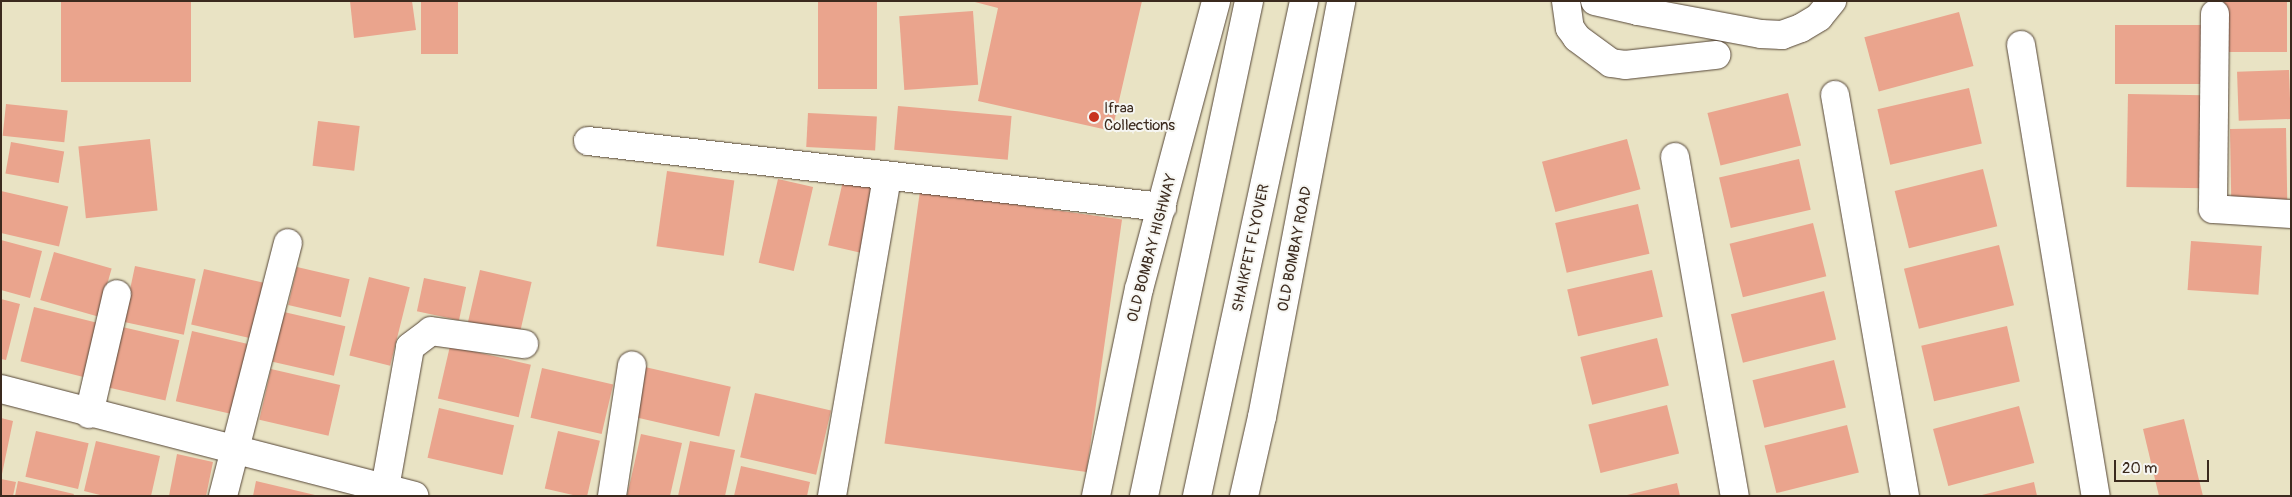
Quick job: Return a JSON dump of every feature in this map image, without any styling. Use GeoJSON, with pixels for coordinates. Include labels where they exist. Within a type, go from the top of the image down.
{"type":"FeatureCollection","features":[{"type":"Feature","properties":{"kind":"street","name":"OLD BOMBAY HIGHWAY"},"geometry":{"type":"LineString","coordinates":[[1096,496],[1139,289],[1216,1]]}},
{"type":"Feature","properties":{"kind":"street"},"geometry":{"type":"LineString","coordinates":[[1144,496],[1249,1]]}},
{"type":"Feature","properties":{"kind":"street","name":"SHAIKPET FLYOVER"},"geometry":{"type":"LineString","coordinates":[[1197,496],[1304,1]]}},
{"type":"Feature","properties":{"kind":"street","name":"OLD BOMBAY ROAD"},"geometry":{"type":"LineString","coordinates":[[1244,496],[1262,417],[1341,1]]}},
{"type":"Feature","properties":{"kind":"street"},"geometry":{"type":"LineString","coordinates":[[1566,1],[1574,33],[1589,49],[1611,62],[1625,65],[1716,55]]}},
{"type":"Feature","properties":{"kind":"street"},"geometry":{"type":"LineString","coordinates":[[1595,1],[1640,6],[1761,34],[1782,35],[1819,16],[1832,1]]}},
{"type":"Feature","properties":{"kind":"street"},"geometry":{"type":"LineString","coordinates":[[2215,14],[2213,209],[2291,214]]}},
{"type":"Feature","properties":{"kind":"street"},"geometry":{"type":"LineString","coordinates":[[2022,45],[2096,496]]}},
{"type":"Feature","properties":{"kind":"street"},"geometry":{"type":"LineString","coordinates":[[1835,95],[1905,496]]}},
{"type":"Feature","properties":{"kind":"street"},"geometry":{"type":"LineString","coordinates":[[588,141],[783,161],[887,176],[1162,207]]}},
{"type":"Feature","properties":{"kind":"street"},"geometry":{"type":"LineString","coordinates":[[1675,157],[1735,496]]}},
{"type":"Feature","properties":{"kind":"street"},"geometry":{"type":"LineString","coordinates":[[832,496],[887,176]]}},
{"type":"Feature","properties":{"kind":"street"},"geometry":{"type":"LineString","coordinates":[[223,496],[234,447],[288,243]]}},
{"type":"Feature","properties":{"kind":"street"},"geometry":{"type":"LineString","coordinates":[[89,414],[117,294]]}},
{"type":"Feature","properties":{"kind":"street"},"geometry":{"type":"LineString","coordinates":[[385,488],[410,347],[431,331],[524,344]]}},
{"type":"Feature","properties":{"kind":"street"},"geometry":{"type":"LineString","coordinates":[[612,496],[632,366]]}},
{"type":"Feature","properties":{"kind":"street"},"geometry":{"type":"LineString","coordinates":[[1,389],[89,414],[234,447],[414,496]]}},
{"type":"Feature","properties":{"kind":"building"},"geometry":{"type":"Polygon","coordinates":[[[61,1],[191,1],[191,82],[61,82],[61,1]]]}},
{"type":"Feature","properties":{"kind":"building"},"geometry":{"type":"Polygon","coordinates":[[[350,1],[412,1],[416,30],[354,38],[350,1]]]}},
{"type":"Feature","properties":{"kind":"building"},"geometry":{"type":"Polygon","coordinates":[[[421,1],[458,1],[458,54],[421,54],[421,1]]]}},
{"type":"Feature","properties":{"kind":"building"},"geometry":{"type":"Polygon","coordinates":[[[818,1],[877,1],[877,89],[818,89],[818,1]]]}},
{"type":"Feature","properties":{"kind":"building"},"geometry":{"type":"Polygon","coordinates":[[[971,1],[1142,1],[1112,131],[978,101],[998,8],[971,1]]]}},
{"type":"Feature","properties":{"kind":"building"},"geometry":{"type":"Polygon","coordinates":[[[2224,1],[2287,1],[2287,52],[2224,52],[2224,1]]]}},
{"type":"Feature","properties":{"kind":"building"},"geometry":{"type":"Polygon","coordinates":[[[973,11],[978,85],[904,90],[899,16],[973,11]]]}},
{"type":"Feature","properties":{"kind":"building"},"geometry":{"type":"Polygon","coordinates":[[[1959,12],[1973,66],[1879,91],[1864,37],[1959,12]]]}},
{"type":"Feature","properties":{"kind":"building"},"geometry":{"type":"Polygon","coordinates":[[[2115,25],[2202,25],[2202,84],[2115,84],[2115,25]]]}},
{"type":"Feature","properties":{"kind":"building"},"geometry":{"type":"Polygon","coordinates":[[[2289,70],[2291,119],[2239,121],[2237,72],[2289,70]]]}},
{"type":"Feature","properties":{"kind":"building"},"geometry":{"type":"Polygon","coordinates":[[[1969,88],[1982,144],[1890,165],[1877,109],[1969,88]]]}},
{"type":"Feature","properties":{"kind":"building"},"geometry":{"type":"Polygon","coordinates":[[[1788,93],[1801,145],[1721,165],[1707,113],[1788,93]]]}},
{"type":"Feature","properties":{"kind":"building"},"geometry":{"type":"Polygon","coordinates":[[[2128,94],[2204,95],[2202,188],[2126,187],[2128,94]]]}},
{"type":"Feature","properties":{"kind":"building"},"geometry":{"type":"Polygon","coordinates":[[[6,104],[68,110],[64,142],[3,136],[6,104]]]}},
{"type":"Feature","properties":{"kind":"building"},"geometry":{"type":"Polygon","coordinates":[[[898,106],[1012,116],[1008,160],[894,150],[898,106]]]}},
{"type":"Feature","properties":{"kind":"building"},"geometry":{"type":"Polygon","coordinates":[[[808,113],[877,117],[875,151],[806,147],[808,113]]]}},
{"type":"Feature","properties":{"kind":"building"},"geometry":{"type":"Polygon","coordinates":[[[318,121],[360,126],[354,171],[313,166],[318,121]]]}},
{"type":"Feature","properties":{"kind":"building"},"geometry":{"type":"Polygon","coordinates":[[[2286,128],[2287,200],[2231,201],[2230,129],[2286,128]]]}},
{"type":"Feature","properties":{"kind":"building"},"geometry":{"type":"Polygon","coordinates":[[[150,139],[158,211],[86,218],[78,147],[150,139]]]}},
{"type":"Feature","properties":{"kind":"building"},"geometry":{"type":"Polygon","coordinates":[[[1627,139],[1640,189],[1555,212],[1542,162],[1627,139]]]}},
{"type":"Feature","properties":{"kind":"building"},"geometry":{"type":"Polygon","coordinates":[[[11,142],[64,151],[59,183],[5,174],[11,142]]]}},
{"type":"Feature","properties":{"kind":"building"},"geometry":{"type":"Polygon","coordinates":[[[1799,159],[1811,210],[1731,228],[1719,177],[1799,159]]]}},
{"type":"Feature","properties":{"kind":"building"},"geometry":{"type":"Polygon","coordinates":[[[1983,169],[1997,226],[1909,248],[1895,191],[1983,169]]]}},
{"type":"Feature","properties":{"kind":"building"},"geometry":{"type":"Polygon","coordinates":[[[667,171],[734,180],[724,256],[656,246],[667,171]]]}},
{"type":"Feature","properties":{"kind":"building"},"geometry":{"type":"Polygon","coordinates":[[[778,179],[813,187],[794,271],[759,263],[778,179]]]}},
{"type":"Feature","properties":{"kind":"building"},"geometry":{"type":"Polygon","coordinates":[[[843,181],[882,190],[867,254],[828,245],[843,181]]]}},
{"type":"Feature","properties":{"kind":"building"},"geometry":{"type":"Polygon","coordinates":[[[1,191],[68,207],[59,246],[1,233],[1,191]]]}},
{"type":"Feature","properties":{"kind":"building"},"geometry":{"type":"Polygon","coordinates":[[[920,191],[1122,219],[1087,472],[885,444],[920,191]]]}},
{"type":"Feature","properties":{"kind":"building"},"geometry":{"type":"Polygon","coordinates":[[[1638,204],[1649,254],[1567,273],[1555,223],[1638,204]]]}},
{"type":"Feature","properties":{"kind":"building"},"geometry":{"type":"Polygon","coordinates":[[[1813,223],[1826,276],[1743,297],[1730,244],[1813,223]]]}},
{"type":"Feature","properties":{"kind":"building"},"geometry":{"type":"Polygon","coordinates":[[[1,240],[42,251],[30,298],[1,290],[1,240]]]}},
{"type":"Feature","properties":{"kind":"building"},"geometry":{"type":"Polygon","coordinates":[[[2191,241],[2262,246],[2258,295],[2188,290],[2191,241]]]}},
{"type":"Feature","properties":{"kind":"building"},"geometry":{"type":"Polygon","coordinates":[[[1999,245],[2014,305],[1919,329],[1904,269],[1999,245]]]}},
{"type":"Feature","properties":{"kind":"building"},"geometry":{"type":"Polygon","coordinates":[[[54,252],[112,269],[98,317],[40,300],[54,252]]]}},
{"type":"Feature","properties":{"kind":"building"},"geometry":{"type":"Polygon","coordinates":[[[135,266],[196,279],[184,335],[123,322],[135,266]]]}},
{"type":"Feature","properties":{"kind":"building"},"geometry":{"type":"Polygon","coordinates":[[[297,267],[350,279],[341,317],[288,305],[297,267]]]}},
{"type":"Feature","properties":{"kind":"building"},"geometry":{"type":"Polygon","coordinates":[[[204,269],[270,284],[257,340],[191,325],[204,269]]]}},
{"type":"Feature","properties":{"kind":"building"},"geometry":{"type":"Polygon","coordinates":[[[480,270],[532,282],[520,334],[468,322],[480,270]]]}},
{"type":"Feature","properties":{"kind":"building"},"geometry":{"type":"Polygon","coordinates":[[[1652,270],[1663,317],[1578,336],[1567,290],[1652,270]]]}},
{"type":"Feature","properties":{"kind":"building"},"geometry":{"type":"Polygon","coordinates":[[[369,277],[410,287],[390,366],[349,356],[369,277]]]}},
{"type":"Feature","properties":{"kind":"building"},"geometry":{"type":"Polygon","coordinates":[[[424,278],[466,287],[459,320],[417,311],[424,278]]]}},
{"type":"Feature","properties":{"kind":"building"},"geometry":{"type":"Polygon","coordinates":[[[1824,291],[1836,340],[1743,363],[1731,314],[1824,291]]]}},
{"type":"Feature","properties":{"kind":"building"},"geometry":{"type":"Polygon","coordinates":[[[1,299],[20,304],[6,360],[1,359],[1,299]]]}},
{"type":"Feature","properties":{"kind":"building"},"geometry":{"type":"Polygon","coordinates":[[[34,307],[98,323],[84,377],[20,361],[34,307]]]}},
{"type":"Feature","properties":{"kind":"building"},"geometry":{"type":"Polygon","coordinates":[[[284,312],[345,326],[334,376],[273,362],[284,312]]]}},
{"type":"Feature","properties":{"kind":"building"},"geometry":{"type":"Polygon","coordinates":[[[118,326],[179,340],[165,401],[104,386],[118,326]]]}},
{"type":"Feature","properties":{"kind":"building"},"geometry":{"type":"Polygon","coordinates":[[[2007,326],[2020,382],[1934,401],[1921,346],[2007,326]]]}},
{"type":"Feature","properties":{"kind":"building"},"geometry":{"type":"Polygon","coordinates":[[[192,331],[254,345],[238,416],[176,401],[192,331]]]}},
{"type":"Feature","properties":{"kind":"building"},"geometry":{"type":"Polygon","coordinates":[[[1657,338],[1669,386],[1592,405],[1580,357],[1657,338]]]}},
{"type":"Feature","properties":{"kind":"building"},"geometry":{"type":"Polygon","coordinates":[[[450,346],[531,365],[519,417],[438,399],[450,346]]]}},
{"type":"Feature","properties":{"kind":"building"},"geometry":{"type":"Polygon","coordinates":[[[1834,360],[1846,408],[1764,428],[1752,380],[1834,360]]]}},
{"type":"Feature","properties":{"kind":"building"},"geometry":{"type":"Polygon","coordinates":[[[645,367],[731,387],[719,436],[634,417],[645,367]]]}},
{"type":"Feature","properties":{"kind":"building"},"geometry":{"type":"Polygon","coordinates":[[[542,368],[613,384],[602,434],[531,418],[542,368]]]}},
{"type":"Feature","properties":{"kind":"building"},"geometry":{"type":"Polygon","coordinates":[[[271,369],[340,385],[328,436],[259,420],[271,369]]]}},
{"type":"Feature","properties":{"kind":"building"},"geometry":{"type":"Polygon","coordinates":[[[755,393],[831,411],[816,475],[740,457],[755,393]]]}},
{"type":"Feature","properties":{"kind":"building"},"geometry":{"type":"Polygon","coordinates":[[[1667,405],[1679,454],[1601,473],[1588,425],[1667,405]]]}},
{"type":"Feature","properties":{"kind":"building"},"geometry":{"type":"Polygon","coordinates":[[[2019,406],[2034,463],[1948,486],[1933,429],[2019,406]]]}},
{"type":"Feature","properties":{"kind":"building"},"geometry":{"type":"Polygon","coordinates":[[[439,408],[514,425],[503,475],[428,458],[439,408]]]}},
{"type":"Feature","properties":{"kind":"building"},"geometry":{"type":"Polygon","coordinates":[[[1,418],[13,421],[2,474],[1,474],[1,418]]]}},
{"type":"Feature","properties":{"kind":"building"},"geometry":{"type":"Polygon","coordinates":[[[2184,419],[2203,496],[2159,496],[2143,429],[2184,419]]]}},
{"type":"Feature","properties":{"kind":"building"},"geometry":{"type":"Polygon","coordinates":[[[1847,425],[1859,473],[1776,493],[1765,446],[1847,425]]]}},
{"type":"Feature","properties":{"kind":"building"},"geometry":{"type":"Polygon","coordinates":[[[36,431],[89,443],[78,489],[25,477],[36,431]]]}},
{"type":"Feature","properties":{"kind":"building"},"geometry":{"type":"Polygon","coordinates":[[[558,431],[600,441],[587,496],[577,496],[545,488],[558,431]]]}},
{"type":"Feature","properties":{"kind":"building"},"geometry":{"type":"Polygon","coordinates":[[[641,434],[682,443],[670,496],[627,496],[641,434]]]}},
{"type":"Feature","properties":{"kind":"building"},"geometry":{"type":"Polygon","coordinates":[[[96,441],[160,456],[151,496],[104,496],[84,491],[96,441]]]}},
{"type":"Feature","properties":{"kind":"building"},"geometry":{"type":"Polygon","coordinates":[[[690,441],[735,450],[725,496],[678,496],[690,441]]]}},
{"type":"Feature","properties":{"kind":"building"},"geometry":{"type":"Polygon","coordinates":[[[177,454],[213,462],[206,496],[169,496],[177,454]]]}},
{"type":"Feature","properties":{"kind":"building"},"geometry":{"type":"Polygon","coordinates":[[[741,466],[810,482],[807,496],[734,496],[741,466]]]}},
{"type":"Feature","properties":{"kind":"building"},"geometry":{"type":"Polygon","coordinates":[[[1,479],[16,482],[13,496],[1,496],[1,479]]]}},
{"type":"Feature","properties":{"kind":"building"},"geometry":{"type":"Polygon","coordinates":[[[18,481],[74,494],[73,496],[15,496],[18,481]]]}},
{"type":"Feature","properties":{"kind":"building"},"geometry":{"type":"Polygon","coordinates":[[[256,481],[315,495],[315,496],[253,496],[256,481]]]}},
{"type":"Feature","properties":{"kind":"building"},"geometry":{"type":"Polygon","coordinates":[[[2034,482],[2037,496],[1982,496],[1982,495],[2034,482]]]}},
{"type":"Feature","properties":{"kind":"building"},"geometry":{"type":"Polygon","coordinates":[[[1677,483],[1680,496],[1627,496],[1627,495],[1677,483]]]}},
{"type":"Feature","properties":{"kind":"place","name":"Ifraa Collections"},"geometry":{"type":"Point","coordinates":[1094,117]}}]}
